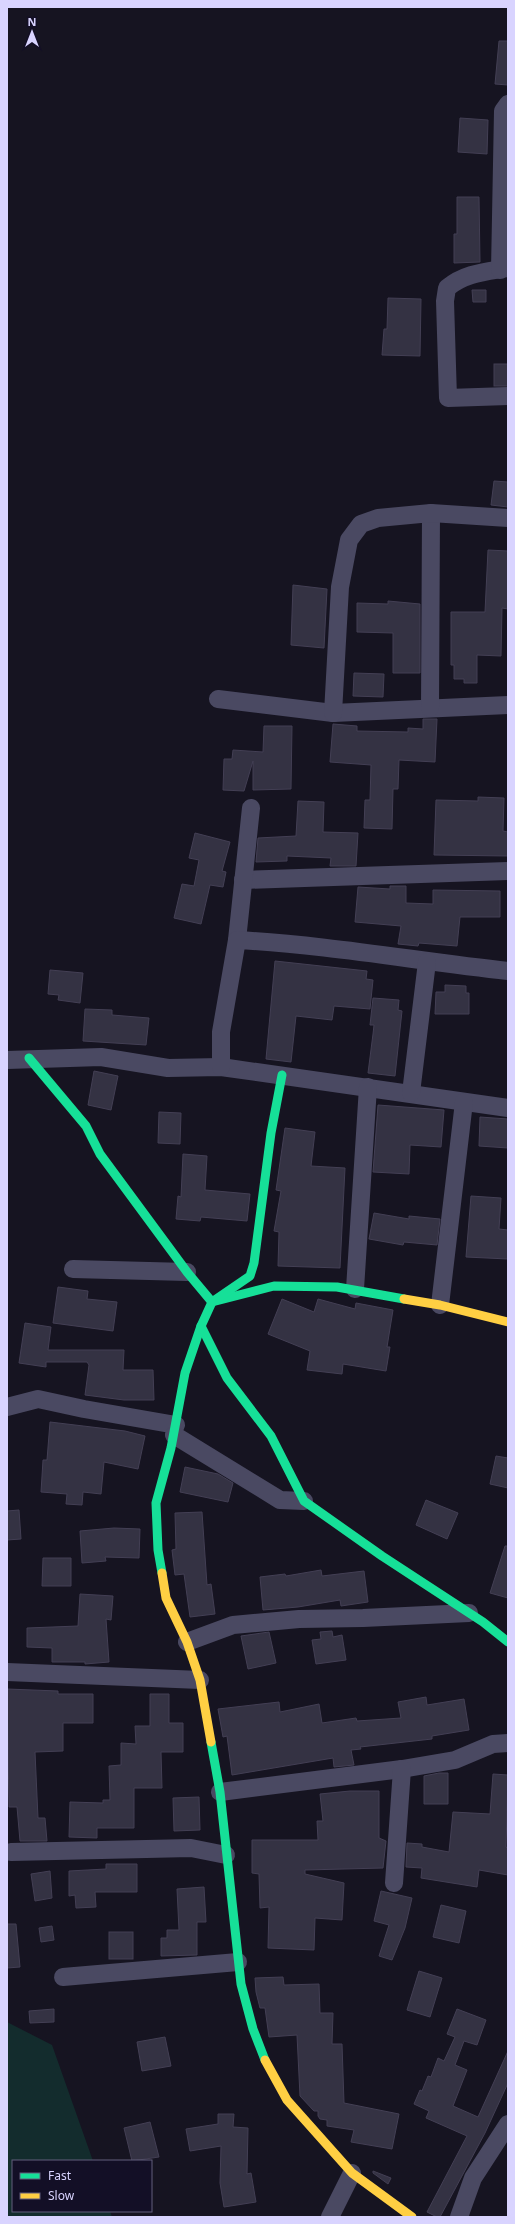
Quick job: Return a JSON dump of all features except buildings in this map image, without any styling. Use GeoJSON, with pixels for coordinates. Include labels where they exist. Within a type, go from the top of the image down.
{"type":"FeatureCollection","features":[{"type":"Feature","properties":{"kind":"street"},"geometry":{"type":"LineString","coordinates":[[508,104],[504,111],[504,269],[474,273],[458,279],[447,288],[446,301],[448,398],[508,396]]}},
{"type":"Feature","properties":{"kind":"street"},"geometry":{"type":"LineString","coordinates":[[430,708],[431,513]]}},
{"type":"Feature","properties":{"kind":"street"},"geometry":{"type":"LineString","coordinates":[[333,713],[340,587],[349,540],[360,524],[378,518],[431,513],[508,518]]}},
{"type":"Feature","properties":{"kind":"street"},"geometry":{"type":"LineString","coordinates":[[218,699],[333,713],[508,705]]}},
{"type":"Feature","properties":{"kind":"street"},"geometry":{"type":"LineString","coordinates":[[221,1067],[221,1032],[237,940],[251,808]]}},
{"type":"Feature","properties":{"kind":"street"},"geometry":{"type":"LineString","coordinates":[[244,880],[508,871]]}},
{"type":"Feature","properties":{"kind":"street"},"geometry":{"type":"LineString","coordinates":[[237,940],[301,943],[427,962],[508,971]]}},
{"type":"Feature","properties":{"kind":"street"},"geometry":{"type":"LineString","coordinates":[[411,1093],[427,962]]}},
{"type":"Feature","properties":{"kind":"street"},"geometry":{"type":"LineString","coordinates":[[7,1060],[29,1058],[101,1057],[168,1068],[221,1067],[508,1108]]}},
{"type":"Feature","properties":{"kind":"street"},"geometry":{"type":"LineString","coordinates":[[29,1058],[86,1126],[100,1154],[187,1272],[212,1302]]}},
{"type":"Feature","properties":{"kind":"street"},"geometry":{"type":"LineString","coordinates":[[282,1075],[271,1133],[254,1263],[250,1276],[212,1302],[201,1326],[185,1373],[175,1430],[156,1503],[158,1550],[166,1598],[187,1642],[200,1680],[220,1792],[241,1984],[253,2029],[268,2069],[287,2100],[352,2173],[359,2180],[412,2217]]}},
{"type":"Feature","properties":{"kind":"street"},"geometry":{"type":"LineString","coordinates":[[355,1289],[368,1087]]}},
{"type":"Feature","properties":{"kind":"street"},"geometry":{"type":"LineString","coordinates":[[440,1305],[464,1102]]}},
{"type":"Feature","properties":{"kind":"street"},"geometry":{"type":"LineString","coordinates":[[73,1269],[187,1272]]}},
{"type":"Feature","properties":{"kind":"street"},"geometry":{"type":"LineString","coordinates":[[212,1302],[274,1286],[355,1289],[440,1305],[508,1322]]}},
{"type":"Feature","properties":{"kind":"street"},"geometry":{"type":"LineString","coordinates":[[201,1326],[227,1378],[271,1436],[304,1501],[382,1556],[469,1613],[508,1642]]}},
{"type":"Feature","properties":{"kind":"street"},"geometry":{"type":"LineString","coordinates":[[7,1407],[38,1399],[175,1430],[280,1500],[304,1501]]}},
{"type":"Feature","properties":{"kind":"street"},"geometry":{"type":"LineString","coordinates":[[187,1642],[233,1625],[299,1619],[363,1618],[469,1613]]}},
{"type":"Feature","properties":{"kind":"street"},"geometry":{"type":"LineString","coordinates":[[7,1672],[200,1680]]}},
{"type":"Feature","properties":{"kind":"street"},"geometry":{"type":"LineString","coordinates":[[220,1792],[402,1769],[455,1760],[493,1744],[508,1743]]}},
{"type":"Feature","properties":{"kind":"street"},"geometry":{"type":"LineString","coordinates":[[394,1883],[402,1769]]}},
{"type":"Feature","properties":{"kind":"street"},"geometry":{"type":"LineString","coordinates":[[11,1852],[191,1848],[226,1855]]}},
{"type":"Feature","properties":{"kind":"street"},"geometry":{"type":"LineString","coordinates":[[63,1977],[238,1962]]}},
{"type":"Feature","properties":{"kind":"street"},"geometry":{"type":"LineString","coordinates":[[455,2215],[473,2178],[508,2124]]}},
{"type":"Feature","properties":{"kind":"street"},"geometry":{"type":"LineString","coordinates":[[330,2217],[352,2173]]}},
{"type":"Feature","properties":{"kind":"green space"},"geometry":{"type":"Polygon","coordinates":[[[7,2022],[52,2045],[93,2160],[12,2160],[12,2212],[110,2212],[112,2217],[7,2217],[7,2022]]]}},
{"type":"Feature","properties":{"kind":"traffic: fast"},"geometry":{"type":"LineString","coordinates":[[29,1058],[86,1126],[100,1154],[187,1272],[212,1302],[274,1286],[337,1287],[404,1299]]}},
{"type":"Feature","properties":{"kind":"traffic: fast"},"geometry":{"type":"LineString","coordinates":[[162,1573],[158,1550],[156,1503],[171,1448],[185,1373],[201,1326],[212,1302],[250,1276],[254,1263],[271,1133],[282,1075]]}},
{"type":"Feature","properties":{"kind":"traffic: fast"},"geometry":{"type":"LineString","coordinates":[[201,1326],[227,1378],[271,1436],[304,1501],[382,1556],[483,1622],[508,1642]]}},
{"type":"Feature","properties":{"kind":"traffic: fast"},"geometry":{"type":"LineString","coordinates":[[211,1742],[220,1792],[241,1984],[253,2029],[265,2060]]}},
{"type":"Feature","properties":{"kind":"traffic: slow"},"geometry":{"type":"LineString","coordinates":[[404,1299],[440,1305],[508,1322]]}},
{"type":"Feature","properties":{"kind":"traffic: slow"},"geometry":{"type":"LineString","coordinates":[[162,1573],[166,1598],[187,1642],[200,1680],[211,1742]]}},
{"type":"Feature","properties":{"kind":"traffic: slow"},"geometry":{"type":"LineString","coordinates":[[265,2060],[287,2100],[352,2173],[412,2217]]}}]}
